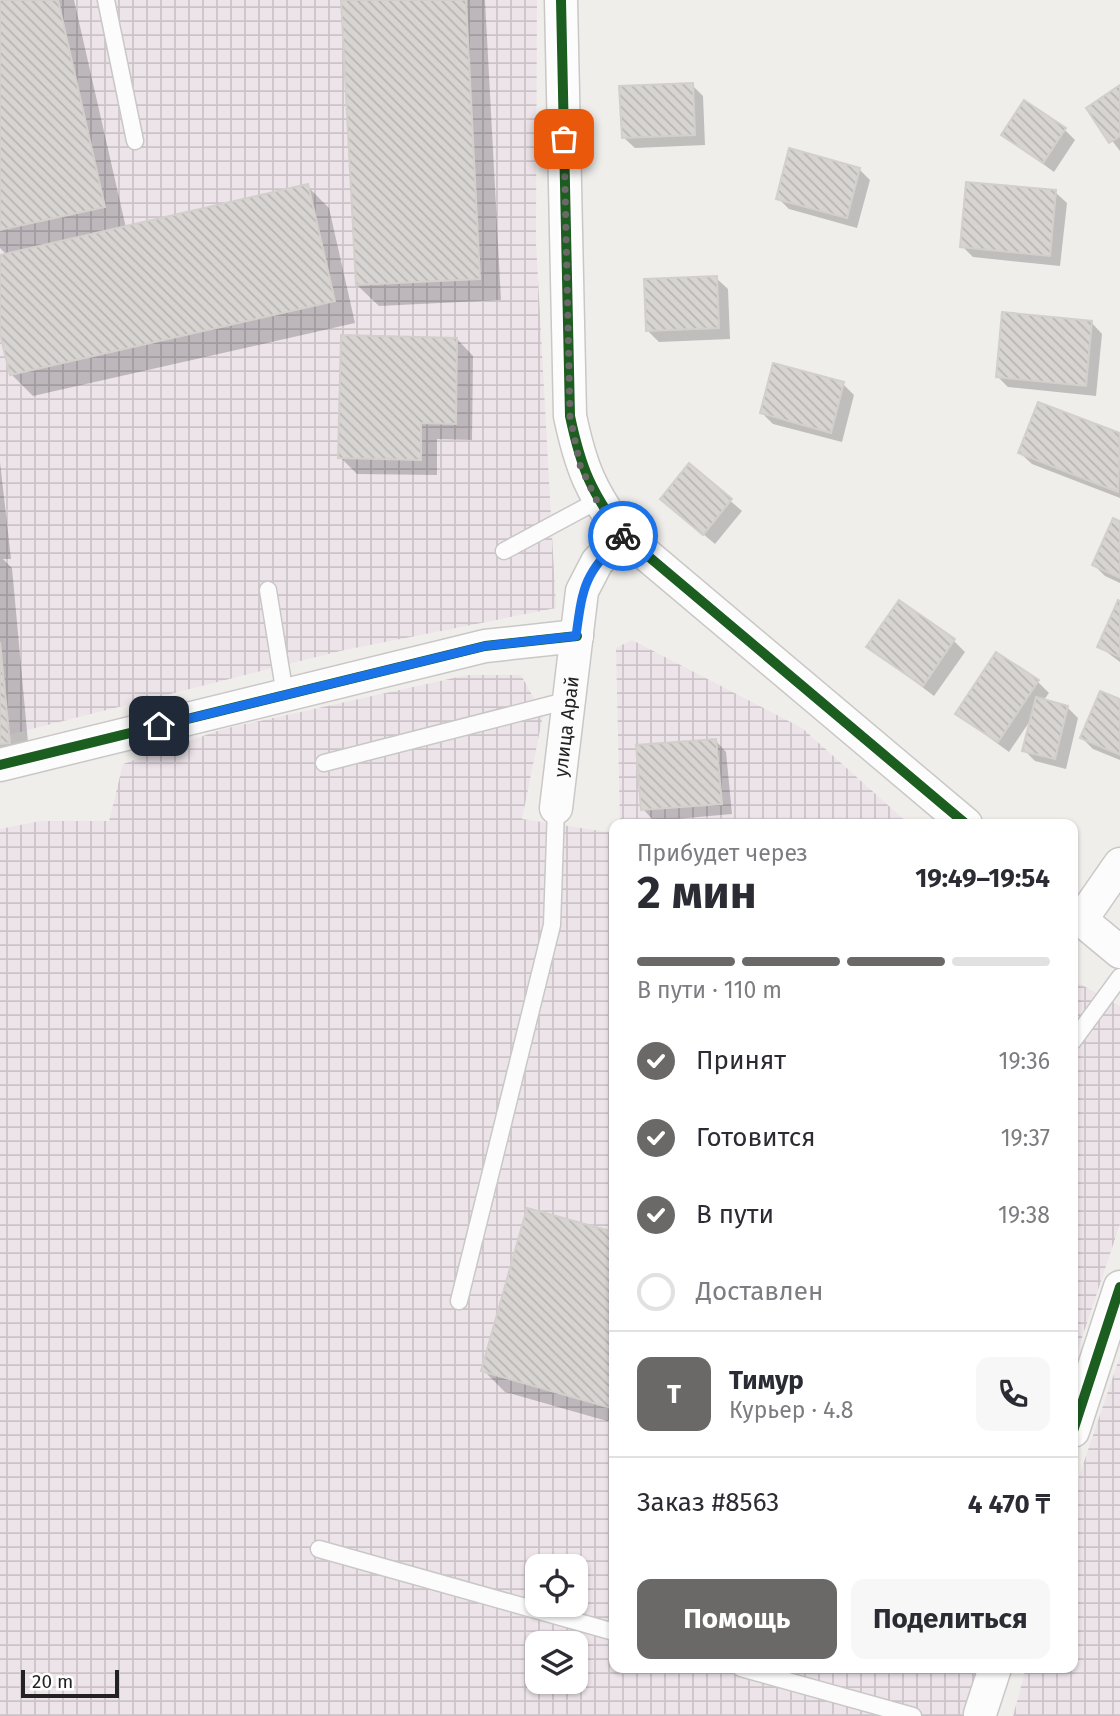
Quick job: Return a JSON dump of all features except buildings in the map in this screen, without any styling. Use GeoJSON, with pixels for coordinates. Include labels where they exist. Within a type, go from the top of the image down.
{"type":"FeatureCollection","features":[{"type":"Feature","properties":{"kind":"street"},"geometry":{"type":"LineString","coordinates":[[561,0],[570,416],[580,465],[597,501],[623,535],[960,819]]}},
{"type":"Feature","properties":{"kind":"street","name":"улица Арай"},"geometry":{"type":"LineString","coordinates":[[556,808],[582,591],[597,562],[623,535]]}},
{"type":"Feature","properties":{"kind":"street"},"geometry":{"type":"LineString","coordinates":[[0,765],[485,646],[576,636]]}},
{"type":"Feature","properties":{"kind":"street"},"geometry":{"type":"LineString","coordinates":[[1078,915],[1120,864]]}},
{"type":"Feature","properties":{"kind":"street"},"geometry":{"type":"LineString","coordinates":[[1078,917],[1120,952]]}},
{"type":"Feature","properties":{"kind":"street"},"geometry":{"type":"LineString","coordinates":[[1078,1416],[1120,1287]]}},
{"type":"Feature","properties":{"kind":"street"},"geometry":{"type":"LineString","coordinates":[[977,1715],[993,1673]]}},
{"type":"Feature","properties":{"kind":"lane"},"geometry":{"type":"LineString","coordinates":[[106,0],[135,141]]}},
{"type":"Feature","properties":{"kind":"lane"},"geometry":{"type":"LineString","coordinates":[[504,551],[597,501]]}},
{"type":"Feature","properties":{"kind":"lane"},"geometry":{"type":"LineString","coordinates":[[268,590],[285,695]]}},
{"type":"Feature","properties":{"kind":"lane"},"geometry":{"type":"LineString","coordinates":[[324,763],[569,700]]}},
{"type":"Feature","properties":{"kind":"lane"},"geometry":{"type":"LineString","coordinates":[[459,1301],[552,925],[556,808]]}},
{"type":"Feature","properties":{"kind":"lane"},"geometry":{"type":"LineString","coordinates":[[1078,1034],[1120,977]]}},
{"type":"Feature","properties":{"kind":"lane"},"geometry":{"type":"LineString","coordinates":[[319,1549],[609,1631]]}},
{"type":"Feature","properties":{"kind":"lane"},"geometry":{"type":"LineString","coordinates":[[759,1673],[913,1716]]}},
{"type":"Feature","properties":{"kind":"shaded area"},"geometry":{"type":"Polygon","coordinates":[[[0,0],[537,0],[536,242],[556,608],[340,651],[0,737],[0,0]]]}},
{"type":"Feature","properties":{"kind":"shaded area"},"geometry":{"type":"Polygon","coordinates":[[[632,640],[802,728],[903,819],[620,819],[616,648],[632,640]]]}},
{"type":"Feature","properties":{"kind":"shaded area"},"geometry":{"type":"Polygon","coordinates":[[[467,675],[521,675],[543,715],[522,819],[609,832],[609,1673],[977,1673],[966,1716],[0,1716],[0,829],[40,821],[109,821],[123,764],[223,729],[467,675]]]}},
{"type":"Feature","properties":{"kind":"shaded area"},"geometry":{"type":"Polygon","coordinates":[[[1078,983],[1120,1006],[1120,1224],[1078,1350],[1078,983]]]}},
{"type":"Feature","properties":{"kind":"shaded area"},"geometry":{"type":"Polygon","coordinates":[[[1120,1356],[1120,1716],[1013,1716],[1025,1673],[1078,1673],[1078,1479],[1120,1356]]]}},
{"type":"Feature","properties":{"kind":"cycle path"},"geometry":{"type":"LineString","coordinates":[[561,0],[570,416],[578,450],[595,492],[623,535],[960,819]]}},
{"type":"Feature","properties":{"kind":"cycle path"},"geometry":{"type":"LineString","coordinates":[[0,765],[485,646],[577,636]]}},
{"type":"Feature","properties":{"kind":"cycle path"},"geometry":{"type":"LineString","coordinates":[[1078,1416],[1120,1287]]}},
{"type":"Feature","properties":{"kind":"way so far"},"geometry":{"type":"LineString","coordinates":[[564,139],[570,416],[580,465],[597,501],[623,536]]}},
{"type":"Feature","properties":{"kind":"route"},"geometry":{"type":"LineString","coordinates":[[159,726],[485,646],[576,636],[582,591],[597,562],[623,536]]}}]}
